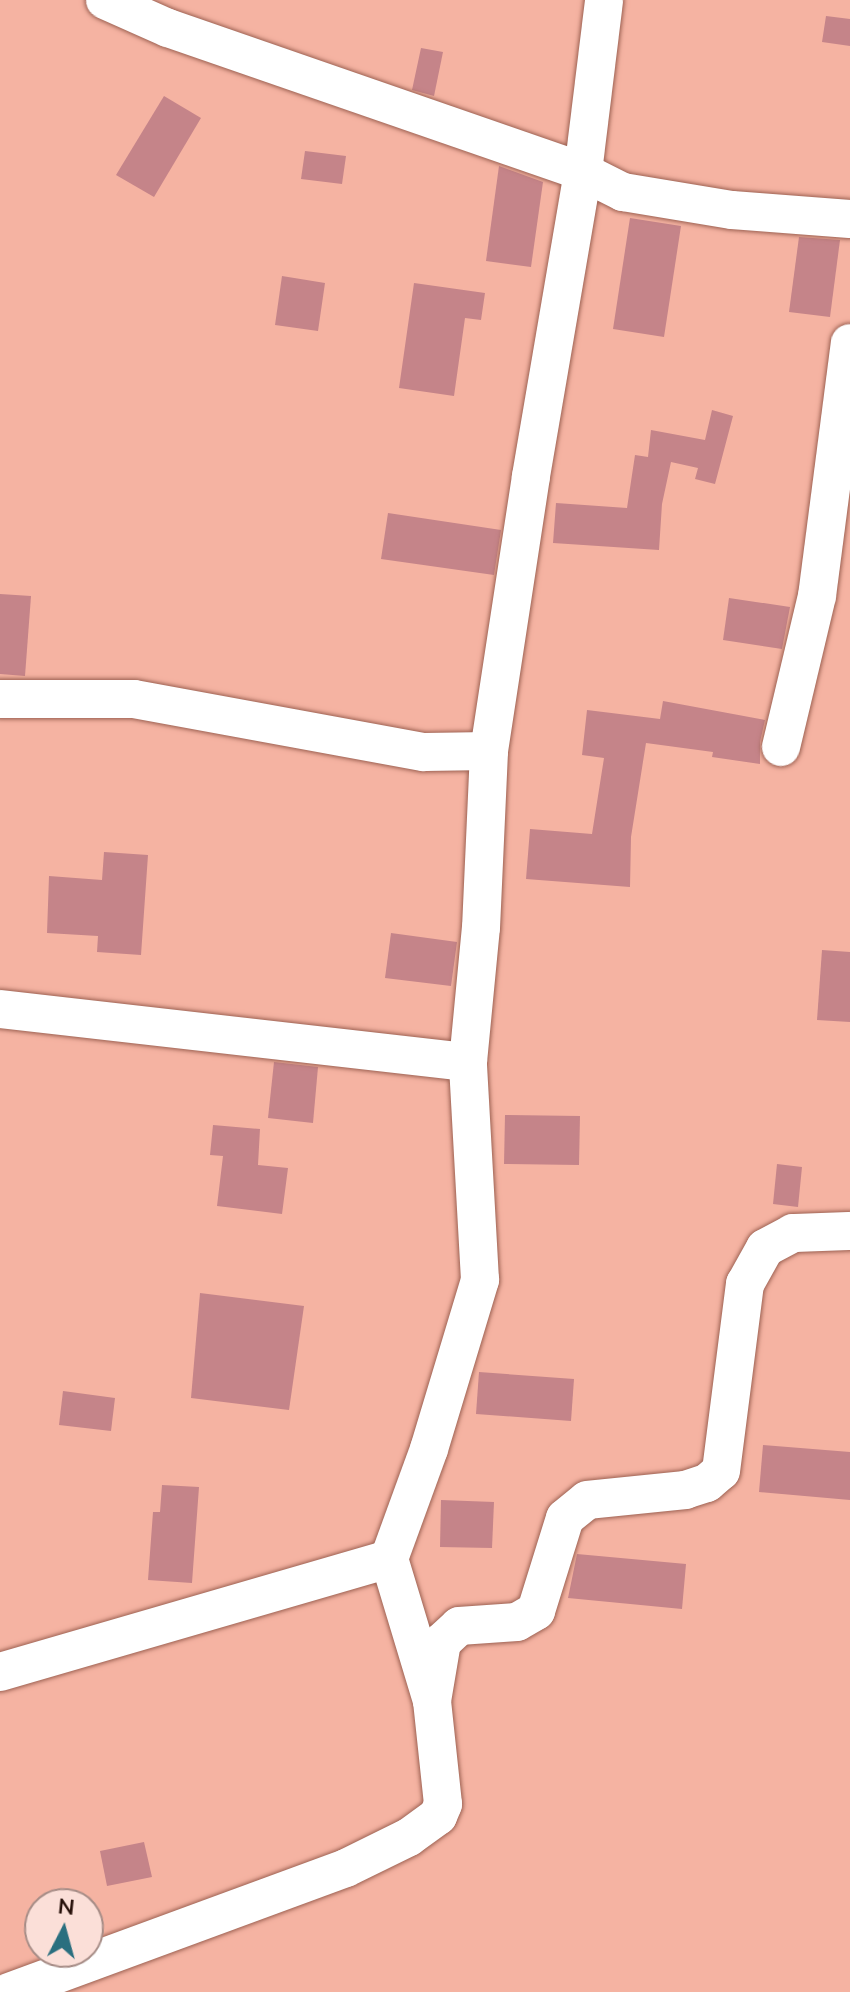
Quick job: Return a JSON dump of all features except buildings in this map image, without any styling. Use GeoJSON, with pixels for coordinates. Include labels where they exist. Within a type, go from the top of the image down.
{"type":"FeatureCollection","features":[{"type":"Feature","properties":{"kind":"street"},"geometry":{"type":"LineString","coordinates":[[105,0],[168,28],[583,172],[623,192],[732,210],[850,219]]}},
{"type":"Feature","properties":{"kind":"street"},"geometry":{"type":"LineString","coordinates":[[9,1992],[346,1868],[409,1837],[438,1816],[443,1804],[432,1701],[389,1559],[429,1449],[480,1280],[468,1062],[481,928],[489,751],[531,476],[583,172],[604,0]]}},
{"type":"Feature","properties":{"kind":"street"},"geometry":{"type":"LineString","coordinates":[[781,747],[817,596],[850,343]]}},
{"type":"Feature","properties":{"kind":"street"},"geometry":{"type":"LineString","coordinates":[[0,699],[134,699],[424,752],[489,751]]}},
{"type":"Feature","properties":{"kind":"street"},"geometry":{"type":"LineString","coordinates":[[0,1009],[468,1062]]}},
{"type":"Feature","properties":{"kind":"street"},"geometry":{"type":"LineString","coordinates":[[432,1701],[442,1642],[459,1626],[517,1622],[536,1611],[565,1518],[587,1500],[685,1490],[707,1483],[721,1471],[745,1284],[765,1248],[793,1233],[850,1231]]}},
{"type":"Feature","properties":{"kind":"street"},"geometry":{"type":"LineString","coordinates":[[0,1672],[389,1559]]}}]}
